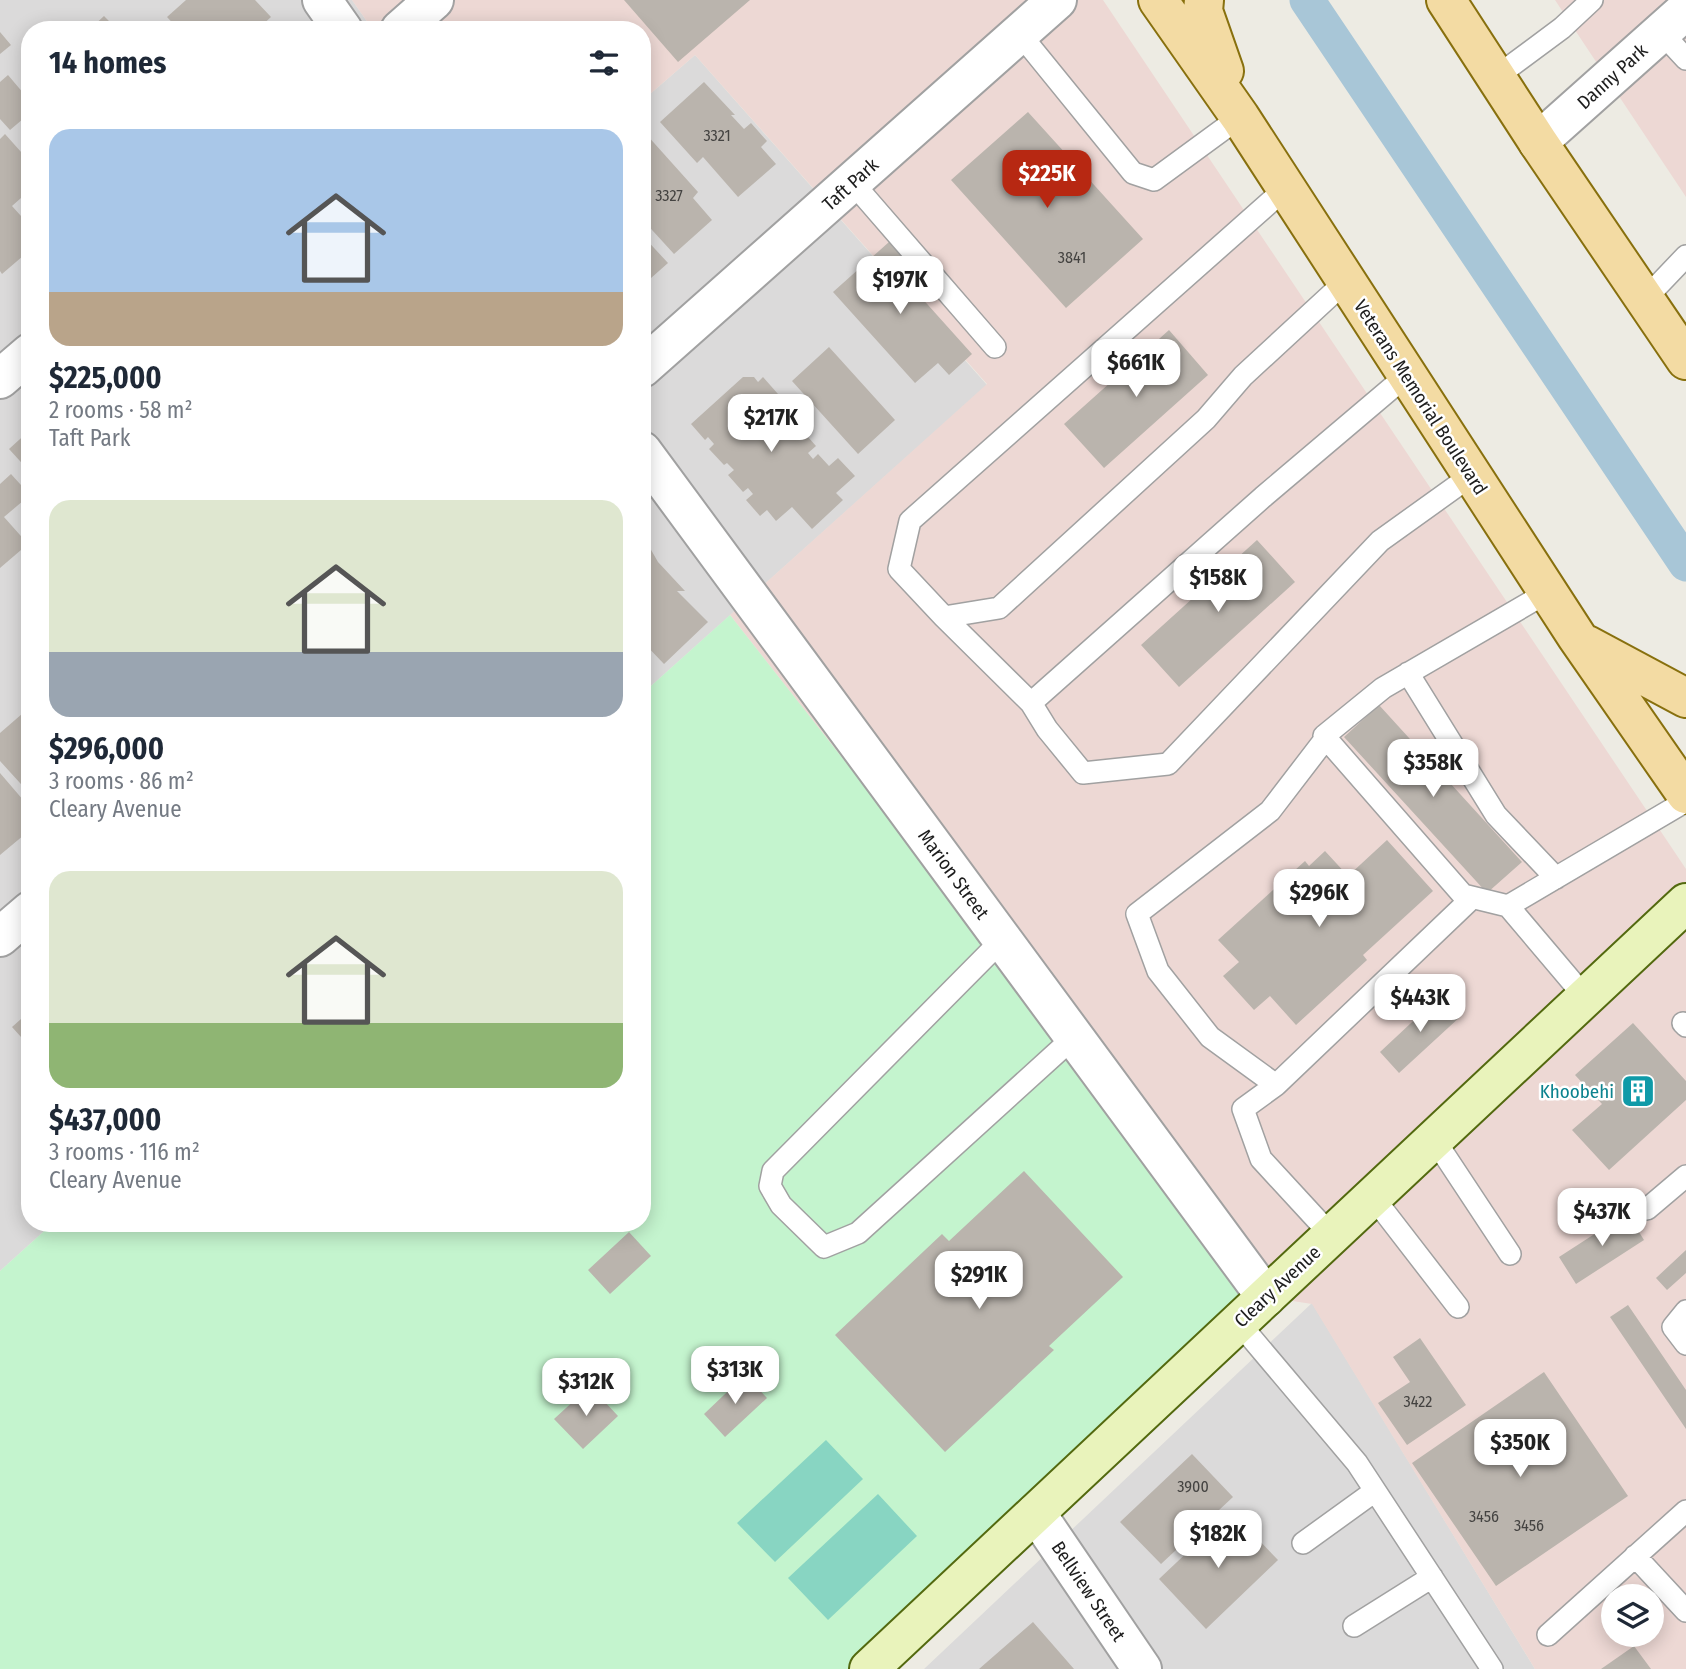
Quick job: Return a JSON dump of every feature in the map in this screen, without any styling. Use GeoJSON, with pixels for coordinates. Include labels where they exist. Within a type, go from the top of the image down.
{"type":"FeatureCollection","features":[{"type":"Feature","properties":{"kind":"main road","name":"Veterans Memorial Boulevard"},"geometry":{"type":"LineString","coordinates":[[1158,0],[1240,117],[1579,640],[1686,794]]}},
{"type":"Feature","properties":{"kind":"main road"},"geometry":{"type":"LineString","coordinates":[[1204,0],[1203,11],[1240,117]]}},
{"type":"Feature","properties":{"kind":"main road"},"geometry":{"type":"LineString","coordinates":[[1446,0],[1538,142],[1686,360]]}},
{"type":"Feature","properties":{"kind":"main road"},"geometry":{"type":"LineString","coordinates":[[1579,640],[1686,698]]}},
{"type":"Feature","properties":{"kind":"street"},"geometry":{"type":"LineString","coordinates":[[322,0],[337,21]]}},
{"type":"Feature","properties":{"kind":"street"},"geometry":{"type":"LineString","coordinates":[[410,21],[434,0]]}},
{"type":"Feature","properties":{"kind":"street","name":"Taft Park"},"geometry":{"type":"LineString","coordinates":[[651,360],[1057,0]]}},
{"type":"Feature","properties":{"kind":"street","name":"Danny Park"},"geometry":{"type":"LineString","coordinates":[[1538,142],[1678,34]]}},
{"type":"Feature","properties":{"kind":"street"},"geometry":{"type":"LineString","coordinates":[[0,379],[21,361]]}},
{"type":"Feature","properties":{"kind":"street","name":"Marion Street"},"geometry":{"type":"LineString","coordinates":[[651,464],[1074,1037],[1252,1310]]}},
{"type":"Feature","properties":{"kind":"street","name":"Cleary Avenue"},"geometry":{"type":"LineString","coordinates":[[869,1669],[1686,903]]}},
{"type":"Feature","properties":{"kind":"street"},"geometry":{"type":"LineString","coordinates":[[0,937],[21,919]]}},
{"type":"Feature","properties":{"kind":"street","name":"Bellview Street"},"geometry":{"type":"LineString","coordinates":[[1036,1513],[1142,1669]]}},
{"type":"Feature","properties":{"kind":"lane"},"geometry":{"type":"LineString","coordinates":[[1496,77],[1562,28],[1592,0]]}},
{"type":"Feature","properties":{"kind":"lane"},"geometry":{"type":"LineString","coordinates":[[1020,34],[1133,173],[1154,180],[1240,117]]}},
{"type":"Feature","properties":{"kind":"lane"},"geometry":{"type":"LineString","coordinates":[[852,182],[995,347]]}},
{"type":"Feature","properties":{"kind":"lane"},"geometry":{"type":"LineString","coordinates":[[1286,188],[910,521],[899,569],[1031,703],[1047,729],[1083,773],[1168,764],[1380,541],[1472,475]]}},
{"type":"Feature","properties":{"kind":"lane"},"geometry":{"type":"LineString","coordinates":[[1645,299],[1686,256]]}},
{"type":"Feature","properties":{"kind":"lane"},"geometry":{"type":"LineString","coordinates":[[944,617],[999,608],[1206,419],[1243,376],[1346,281]]}},
{"type":"Feature","properties":{"kind":"lane"},"geometry":{"type":"LineString","coordinates":[[1031,703],[1263,497],[1407,375]]}},
{"type":"Feature","properties":{"kind":"lane"},"geometry":{"type":"LineString","coordinates":[[1276,1085],[1210,1037],[1158,971],[1137,914],[1270,811],[1324,736],[1382,688],[1548,592]]}},
{"type":"Feature","properties":{"kind":"lane"},"geometry":{"type":"LineString","coordinates":[[1408,673],[1496,815],[1556,878]]}},
{"type":"Feature","properties":{"kind":"lane"},"geometry":{"type":"LineString","coordinates":[[1325,738],[1463,895],[1508,906],[1585,997]]}},
{"type":"Feature","properties":{"kind":"lane"},"geometry":{"type":"LineString","coordinates":[[1508,906],[1686,801]]}},
{"type":"Feature","properties":{"kind":"lane"},"geometry":{"type":"LineString","coordinates":[[1331,1236],[1261,1159],[1242,1109],[1276,1085],[1472,898]]}},
{"type":"Feature","properties":{"kind":"lane"},"geometry":{"type":"LineString","coordinates":[[1002,940],[773,1171],[770,1186],[781,1205],[824,1247],[858,1233],[1074,1037]]}},
{"type":"Feature","properties":{"kind":"lane"},"geometry":{"type":"LineString","coordinates":[[1434,1139],[1510,1254]]}},
{"type":"Feature","properties":{"kind":"lane"},"geometry":{"type":"LineString","coordinates":[[1647,1209],[1686,1175]]}},
{"type":"Feature","properties":{"kind":"lane"},"geometry":{"type":"LineString","coordinates":[[1373,1197],[1458,1307]]}},
{"type":"Feature","properties":{"kind":"lane"},"geometry":{"type":"LineString","coordinates":[[1252,1310],[1357,1463],[1492,1669]]}},
{"type":"Feature","properties":{"kind":"lane"},"geometry":{"type":"LineString","coordinates":[[1686,1311],[1673,1327],[1686,1344]]}},
{"type":"Feature","properties":{"kind":"lane"},"geometry":{"type":"LineString","coordinates":[[1303,1543],[1375,1491]]}},
{"type":"Feature","properties":{"kind":"lane"},"geometry":{"type":"LineString","coordinates":[[1548,1635],[1686,1511]]}},
{"type":"Feature","properties":{"kind":"lane"},"geometry":{"type":"LineString","coordinates":[[1635,1556],[1686,1611]]}},
{"type":"Feature","properties":{"kind":"lane"},"geometry":{"type":"LineString","coordinates":[[1354,1626],[1432,1577]]}},
{"type":"Feature","properties":{"kind":"shaded area"},"geometry":{"type":"Polygon","coordinates":[[[0,0],[352,0],[367,21],[21,21],[21,1232],[43,1232],[0,1271],[0,0]]]}},
{"type":"Feature","properties":{"kind":"shaded area"},"geometry":{"type":"Polygon","coordinates":[[[352,0],[1103,0],[1686,869],[1686,1669],[1535,1669],[1312,1304],[1266,1297],[730,615],[987,384],[695,55],[651,93],[651,21],[367,21],[352,0]]]}},
{"type":"Feature","properties":{"kind":"shaded area"},"geometry":{"type":"Polygon","coordinates":[[[1555,0],[1686,0],[1686,197],[1555,0]]]}},
{"type":"Feature","properties":{"kind":"shaded area"},"geometry":{"type":"Polygon","coordinates":[[[695,55],[987,385],[651,686],[651,93],[695,55]]]}},
{"type":"Feature","properties":{"kind":"shaded area"},"geometry":{"type":"Polygon","coordinates":[[[1312,1303],[1535,1669],[924,1669],[1312,1303]]]}},
{"type":"Feature","properties":{"kind":"green space"},"geometry":{"type":"Polygon","coordinates":[[[730,615],[1266,1297],[869,1669],[0,1669],[0,1271],[43,1232],[651,1232],[651,686],[730,615]]]}},
{"type":"Feature","properties":{"kind":"green space"},"geometry":{"type":"Polygon","coordinates":[[[826,1440],[863,1479],[775,1562],[737,1523],[826,1440]]]}},
{"type":"Feature","properties":{"kind":"green space"},"geometry":{"type":"Polygon","coordinates":[[[878,1494],[917,1536],[828,1620],[788,1578],[878,1494]]]}},
{"type":"Feature","properties":{"kind":"building"},"geometry":{"type":"Polygon","coordinates":[[[186,0],[255,0],[271,17],[267,21],[171,21],[167,17],[186,0]]]}},
{"type":"Feature","properties":{"kind":"building"},"geometry":{"type":"Polygon","coordinates":[[[624,0],[750,0],[678,62],[651,31],[651,21],[642,21],[624,0]]]}},
{"type":"Feature","properties":{"kind":"building"},"geometry":{"type":"Polygon","coordinates":[[[0,32],[11,45],[0,54],[0,32]]]}},
{"type":"Feature","properties":{"kind":"building"},"geometry":{"type":"Polygon","coordinates":[[[8,75],[21,90],[21,121],[10,130],[0,119],[0,82],[8,75]]]}},
{"type":"Feature","properties":{"kind":"building"},"geometry":{"type":"Polygon","coordinates":[[[704,82],[735,115],[731,115],[744,129],[751,123],[767,141],[761,147],[776,164],[738,197],[703,157],[697,163],[660,122],[704,82]]]}},
{"type":"Feature","properties":{"kind":"building"},"geometry":{"type":"Polygon","coordinates":[[[1028,112],[1143,239],[1066,308],[951,180],[1028,112]]]}},
{"type":"Feature","properties":{"kind":"building"},"geometry":{"type":"Polygon","coordinates":[[[5,134],[21,152],[21,198],[12,206],[21,216],[21,258],[2,274],[0,271],[0,139],[5,134]]]}},
{"type":"Feature","properties":{"kind":"building"},"geometry":{"type":"Polygon","coordinates":[[[651,140],[698,192],[693,198],[712,220],[674,254],[651,229],[651,140]]]}},
{"type":"Feature","properties":{"kind":"building"},"geometry":{"type":"Polygon","coordinates":[[[889,242],[911,267],[902,276],[972,354],[949,375],[938,363],[915,383],[833,292],[889,242]]]}},
{"type":"Feature","properties":{"kind":"building"},"geometry":{"type":"Polygon","coordinates":[[[651,245],[668,263],[651,278],[651,245]]]}},
{"type":"Feature","properties":{"kind":"building"},"geometry":{"type":"Polygon","coordinates":[[[1169,330],[1208,375],[1104,468],[1064,424],[1169,330]]]}},
{"type":"Feature","properties":{"kind":"building"},"geometry":{"type":"Polygon","coordinates":[[[829,347],[895,420],[858,454],[792,381],[829,347]]]}},
{"type":"Feature","properties":{"kind":"building"},"geometry":{"type":"Polygon","coordinates":[[[743,377],[754,377],[758,382],[763,377],[778,394],[770,402],[776,409],[782,404],[797,420],[792,425],[791,436],[800,428],[816,446],[808,453],[813,459],[818,454],[829,466],[838,458],[855,476],[836,493],[843,500],[812,529],[792,507],[776,521],[767,510],[760,516],[746,500],[753,494],[748,488],[743,492],[728,475],[734,470],[727,463],[724,465],[709,449],[714,444],[708,437],[705,440],[691,424],[743,377]]]}},
{"type":"Feature","properties":{"kind":"building"},"geometry":{"type":"Polygon","coordinates":[[[21,438],[21,462],[9,449],[21,438]]]}},
{"type":"Feature","properties":{"kind":"building"},"geometry":{"type":"Polygon","coordinates":[[[11,474],[21,485],[21,503],[4,517],[21,536],[21,550],[0,568],[0,484],[11,474]]]}},
{"type":"Feature","properties":{"kind":"building"},"geometry":{"type":"Polygon","coordinates":[[[1257,540],[1295,582],[1179,687],[1141,645],[1257,540]]]}},
{"type":"Feature","properties":{"kind":"building"},"geometry":{"type":"Polygon","coordinates":[[[651,550],[658,562],[685,591],[677,591],[708,622],[664,664],[651,650],[651,550]]]}},
{"type":"Feature","properties":{"kind":"building"},"geometry":{"type":"Polygon","coordinates":[[[1379,705],[1522,862],[1487,893],[1344,737],[1379,705]]]}},
{"type":"Feature","properties":{"kind":"building"},"geometry":{"type":"Polygon","coordinates":[[[21,715],[21,784],[0,761],[0,733],[21,715]]]}},
{"type":"Feature","properties":{"kind":"building"},"geometry":{"type":"Polygon","coordinates":[[[0,773],[21,798],[21,838],[0,855],[0,773]]]}},
{"type":"Feature","properties":{"kind":"building"},"geometry":{"type":"Polygon","coordinates":[[[1387,840],[1433,891],[1363,955],[1367,960],[1296,1025],[1270,996],[1254,1010],[1223,976],[1239,962],[1218,940],[1305,861],[1309,866],[1325,851],[1348,876],[1387,840]]]}},
{"type":"Feature","properties":{"kind":"building"},"geometry":{"type":"Polygon","coordinates":[[[1441,995],[1461,1016],[1399,1073],[1380,1052],[1441,995]]]}},
{"type":"Feature","properties":{"kind":"building"},"geometry":{"type":"Polygon","coordinates":[[[21,1019],[21,1037],[12,1027],[21,1019]]]}},
{"type":"Feature","properties":{"kind":"building","name":"Khoobehi"},"geometry":{"type":"Polygon","coordinates":[[[1633,1023],[1686,1081],[1686,1100],[1609,1170],[1572,1130],[1602,1104],[1575,1075],[1633,1023]]]}},
{"type":"Feature","properties":{"kind":"building"},"geometry":{"type":"Polygon","coordinates":[[[1024,1171],[1123,1277],[1049,1346],[1054,1350],[945,1452],[835,1335],[942,1234],[949,1241],[1024,1171]]]}},
{"type":"Feature","properties":{"kind":"building"},"geometry":{"type":"Polygon","coordinates":[[[1627,1213],[1644,1240],[1576,1284],[1559,1257],[1627,1213]]]}},
{"type":"Feature","properties":{"kind":"building"},"geometry":{"type":"Polygon","coordinates":[[[629,1232],[651,1256],[610,1294],[588,1270],[629,1232]]]}},
{"type":"Feature","properties":{"kind":"building"},"geometry":{"type":"Polygon","coordinates":[[[1686,1250],[1686,1273],[1667,1290],[1656,1278],[1686,1250]]]}},
{"type":"Feature","properties":{"kind":"building"},"geometry":{"type":"Polygon","coordinates":[[[1628,1305],[1686,1390],[1686,1429],[1610,1317],[1628,1305]]]}},
{"type":"Feature","properties":{"kind":"building"},"geometry":{"type":"Polygon","coordinates":[[[1420,1338],[1466,1405],[1407,1445],[1378,1403],[1410,1382],[1393,1357],[1420,1338]]]}},
{"type":"Feature","properties":{"kind":"building"},"geometry":{"type":"Polygon","coordinates":[[[1544,1372],[1628,1496],[1496,1586],[1412,1463],[1544,1372]]]}},
{"type":"Feature","properties":{"kind":"building"},"geometry":{"type":"Polygon","coordinates":[[[745,1375],[767,1398],[725,1437],[704,1414],[745,1375]]]}},
{"type":"Feature","properties":{"kind":"building"},"geometry":{"type":"Polygon","coordinates":[[[590,1386],[618,1416],[583,1449],[554,1419],[590,1386]]]}},
{"type":"Feature","properties":{"kind":"building"},"geometry":{"type":"Polygon","coordinates":[[[1192,1454],[1233,1497],[1161,1564],[1120,1522],[1192,1454]]]}},
{"type":"Feature","properties":{"kind":"building"},"geometry":{"type":"Polygon","coordinates":[[[1231,1511],[1278,1560],[1206,1629],[1159,1579],[1231,1511]]]}},
{"type":"Feature","properties":{"kind":"building"},"geometry":{"type":"Polygon","coordinates":[[[1033,1622],[1074,1669],[979,1669],[1033,1622]]]}},
{"type":"Feature","properties":{"kind":"building"},"geometry":{"type":"Polygon","coordinates":[[[1635,1647],[1651,1669],[1601,1669],[1635,1647]]]}},
{"type":"Feature","properties":{"kind":"waterway"},"geometry":{"type":"LineString","coordinates":[[1307,0],[1686,564]]}},
{"type":"Feature","properties":{"kind":"place","name":"Khoobehi"},"geometry":{"type":"Point","coordinates":[1638,1091]}}]}
